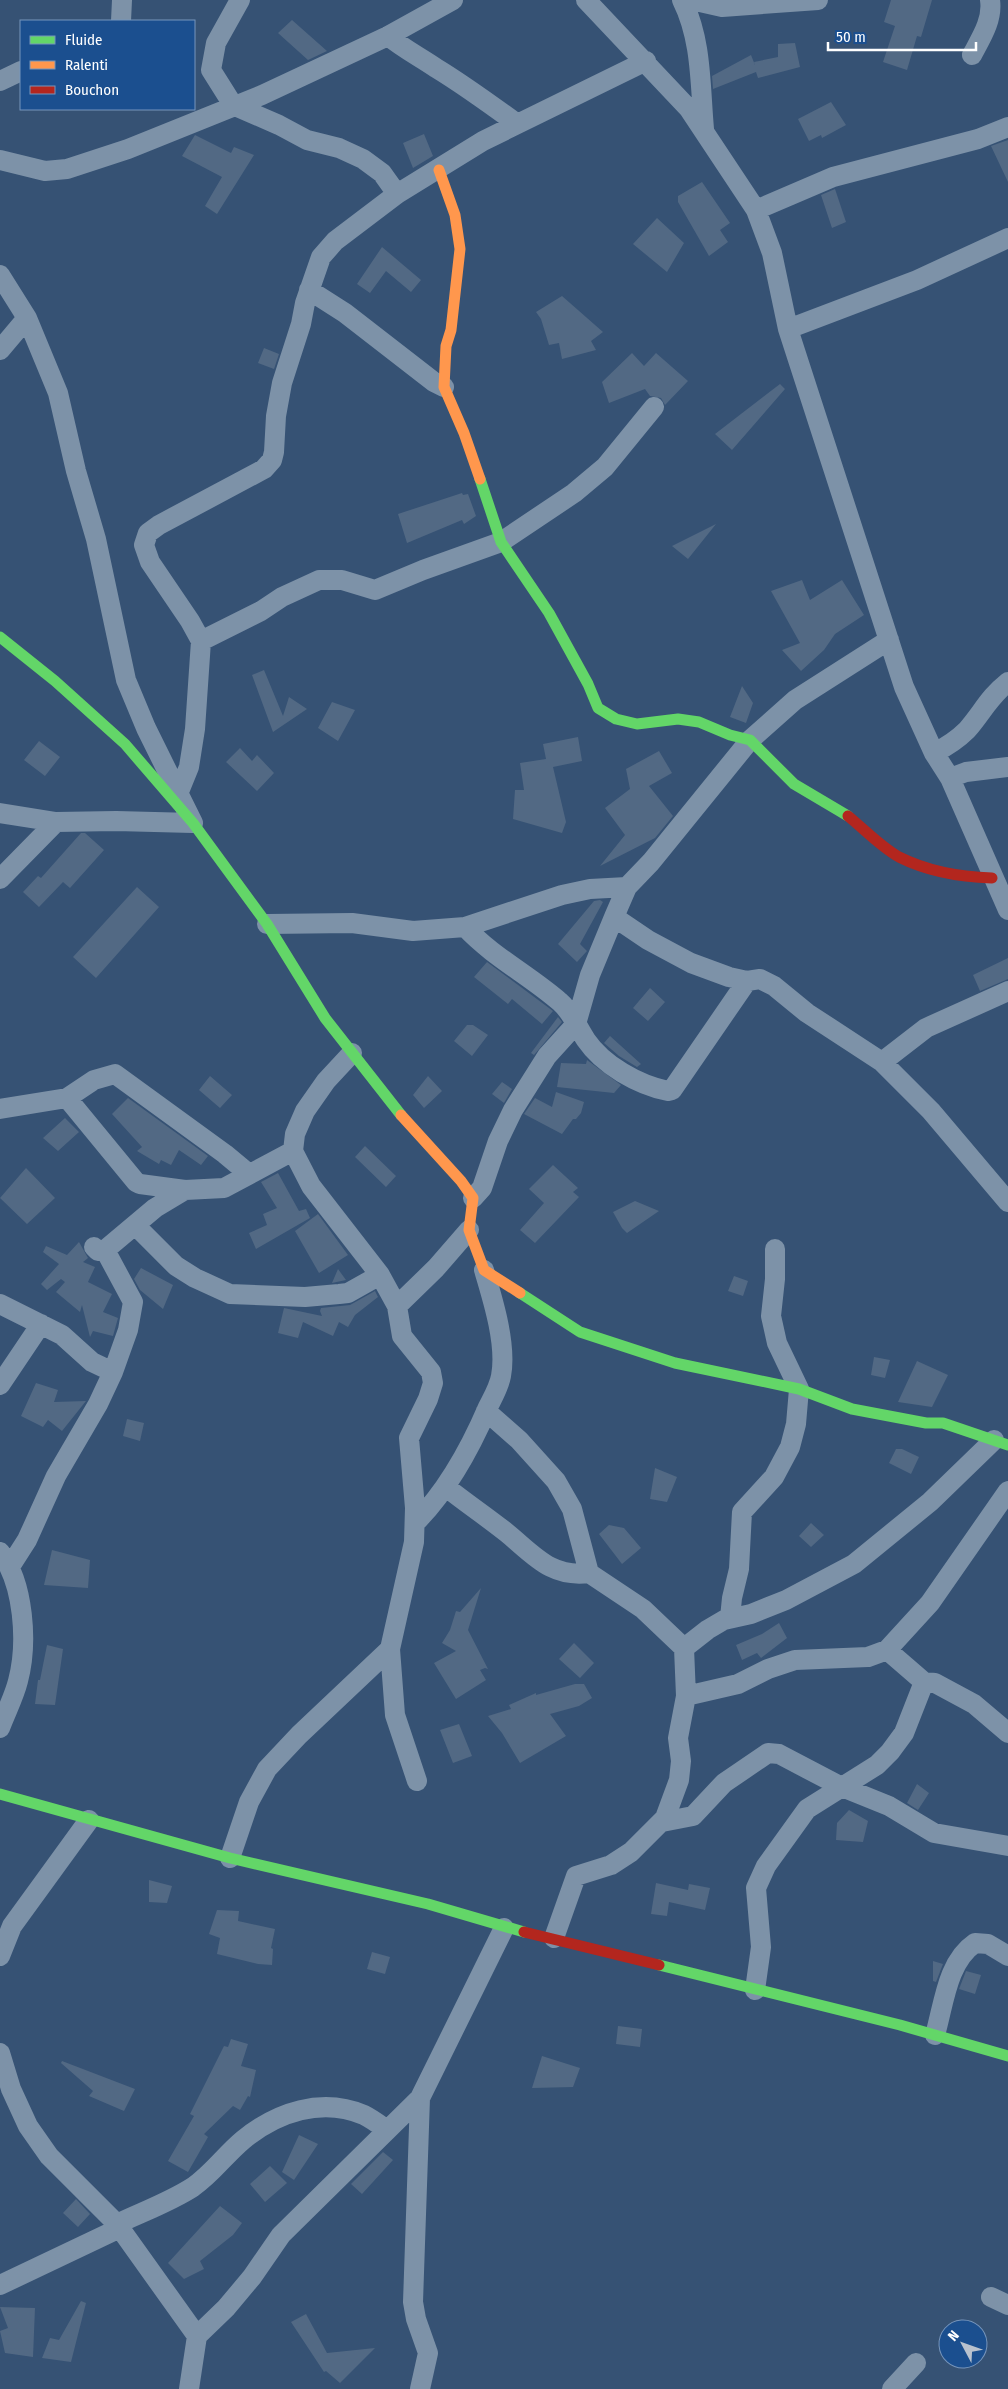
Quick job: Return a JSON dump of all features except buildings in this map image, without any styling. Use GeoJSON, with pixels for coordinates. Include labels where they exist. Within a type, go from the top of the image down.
{"type":"FeatureCollection","features":[{"type":"Feature","properties":{"kind":"street"},"geometry":{"type":"LineString","coordinates":[[121,20],[122,0]]}},
{"type":"Feature","properties":{"kind":"street"},"geometry":{"type":"LineString","coordinates":[[240,0],[202,67],[233,106],[279,125],[307,140],[339,148],[363,159],[382,173],[397,194]]}},
{"type":"Feature","properties":{"kind":"street"},"geometry":{"type":"LineString","coordinates":[[0,160],[45,172],[67,169],[128,149],[262,95],[388,36],[453,0]]}},
{"type":"Feature","properties":{"kind":"street"},"geometry":{"type":"LineString","coordinates":[[586,0],[646,61],[689,109],[756,210],[772,253],[788,329],[904,687],[934,753],[950,778],[998,880],[1008,910]]}},
{"type":"Feature","properties":{"kind":"street"},"geometry":{"type":"LineString","coordinates":[[682,0],[692,20],[697,43],[704,129]]}},
{"type":"Feature","properties":{"kind":"street"},"geometry":{"type":"LineString","coordinates":[[692,0],[722,7],[818,0]]}},
{"type":"Feature","properties":{"kind":"street"},"geometry":{"type":"LineString","coordinates":[[972,55],[992,10],[990,0]]}},
{"type":"Feature","properties":{"kind":"street"},"geometry":{"type":"LineString","coordinates":[[388,36],[411,54],[435,67],[516,123]]}},
{"type":"Feature","properties":{"kind":"street"},"geometry":{"type":"LineString","coordinates":[[178,794],[189,767],[195,729],[200,641],[190,621],[150,562],[144,545],[148,533],[158,525],[264,469],[272,460],[276,416],[282,383],[309,290],[321,257],[335,241],[397,194],[516,123],[646,61]]}},
{"type":"Feature","properties":{"kind":"street"},"geometry":{"type":"LineString","coordinates":[[1,79],[20,71]]}},
{"type":"Feature","properties":{"kind":"street"},"geometry":{"type":"LineString","coordinates":[[756,210],[833,177],[978,139],[1008,127]]}},
{"type":"Feature","properties":{"kind":"street"},"geometry":{"type":"LineString","coordinates":[[439,170],[455,215],[460,249],[451,330],[446,346],[444,387],[464,433],[502,542],[548,613],[588,684],[598,708],[616,719],[637,724],[678,719],[699,722],[730,735],[750,740],[794,784],[846,815],[898,856],[938,872],[964,877],[998,880]]}},
{"type":"Feature","properties":{"kind":"street"},"geometry":{"type":"LineString","coordinates":[[788,329],[918,280],[1008,238]]}},
{"type":"Feature","properties":{"kind":"street"},"geometry":{"type":"LineString","coordinates":[[0,275],[27,318],[58,393],[76,471],[96,538],[126,680],[146,728],[193,823]]}},
{"type":"Feature","properties":{"kind":"street"},"geometry":{"type":"LineString","coordinates":[[309,290],[345,312],[434,382],[444,387]]}},
{"type":"Feature","properties":{"kind":"street"},"geometry":{"type":"LineString","coordinates":[[0,350],[27,318]]}},
{"type":"Feature","properties":{"kind":"street"},"geometry":{"type":"LineString","coordinates":[[200,641],[261,611],[282,596],[319,580],[342,580],[375,590],[423,570],[502,542],[566,498],[605,467],[654,408]]}},
{"type":"Feature","properties":{"kind":"street"},"geometry":{"type":"LineString","coordinates":[[0,636],[55,681],[125,744],[193,823],[266,924],[325,1018],[390,1102],[461,1181],[473,1198]]}},
{"type":"Feature","properties":{"kind":"street"},"geometry":{"type":"LineString","coordinates":[[414,1523],[429,1509],[446,1486],[486,1411],[501,1375],[501,1358],[494,1304],[469,1230],[473,1198],[482,1188],[498,1141],[513,1110],[539,1068],[576,1024],[590,975],[627,887],[651,862],[750,740],[795,700],[889,640]]}},
{"type":"Feature","properties":{"kind":"street"},"geometry":{"type":"LineString","coordinates":[[934,753],[952,743],[967,729],[985,703],[1008,682]]}},
{"type":"Feature","properties":{"kind":"street"},"geometry":{"type":"LineString","coordinates":[[950,778],[966,772],[1008,767]]}},
{"type":"Feature","properties":{"kind":"street"},"geometry":{"type":"LineString","coordinates":[[0,813],[56,822],[193,823]]}},
{"type":"Feature","properties":{"kind":"street"},"geometry":{"type":"LineString","coordinates":[[0,879],[56,822]]}},
{"type":"Feature","properties":{"kind":"street"},"geometry":{"type":"LineString","coordinates":[[266,924],[352,923],[413,931],[465,927],[562,895],[590,888],[627,887]]}},
{"type":"Feature","properties":{"kind":"street"},"geometry":{"type":"LineString","coordinates":[[614,917],[648,940],[691,962],[729,977],[747,981],[760,979],[774,986],[807,1013],[882,1062],[931,1111],[1008,1202]]}},
{"type":"Feature","properties":{"kind":"street"},"geometry":{"type":"LineString","coordinates":[[465,927],[481,944],[563,1004],[588,1043],[613,1066],[629,1076],[668,1091],[672,1090],[747,981]]}},
{"type":"Feature","properties":{"kind":"street"},"geometry":{"type":"LineString","coordinates":[[882,1062],[926,1028],[1008,990]]}},
{"type":"Feature","properties":{"kind":"street"},"geometry":{"type":"LineString","coordinates":[[352,1053],[326,1081],[305,1111],[295,1134],[293,1151],[312,1186],[380,1275],[397,1306],[402,1336],[431,1372],[433,1383],[409,1438],[414,1542],[390,1649],[395,1715],[417,1781]]}},
{"type":"Feature","properties":{"kind":"street"},"geometry":{"type":"LineString","coordinates":[[0,1109],[67,1098],[94,1080],[115,1074],[225,1154],[249,1174]]}},
{"type":"Feature","properties":{"kind":"street"},"geometry":{"type":"LineString","coordinates":[[67,1098],[136,1182],[185,1190],[224,1188],[293,1151]]}},
{"type":"Feature","properties":{"kind":"street"},"geometry":{"type":"LineString","coordinates":[[0,1728],[18,1680],[21,1652],[21,1603],[5,1559],[27,1540],[56,1476],[88,1422],[113,1372],[128,1330],[133,1302],[99,1249],[135,1225],[155,1208],[185,1190]]}},
{"type":"Feature","properties":{"kind":"street"},"geometry":{"type":"LineString","coordinates":[[135,1225],[176,1266],[195,1278],[230,1294],[305,1297],[348,1293],[380,1275]]}},
{"type":"Feature","properties":{"kind":"street"},"geometry":{"type":"LineString","coordinates":[[397,1306],[441,1263],[469,1230]]}},
{"type":"Feature","properties":{"kind":"street"},"geometry":{"type":"LineString","coordinates":[[730,1618],[732,1598],[739,1569],[742,1512],[774,1477],[790,1447],[796,1424],[799,1389],[777,1344],[771,1316],[775,1279],[775,1249]]}},
{"type":"Feature","properties":{"kind":"street"},"geometry":{"type":"LineString","coordinates":[[484,1270],[580,1332],[675,1363],[799,1389],[852,1409],[926,1424],[943,1423],[1001,1442]]}},
{"type":"Feature","properties":{"kind":"street"},"geometry":{"type":"LineString","coordinates":[[0,1304],[71,1341],[92,1362],[113,1372]]}},
{"type":"Feature","properties":{"kind":"street"},"geometry":{"type":"LineString","coordinates":[[0,1385],[41,1324]]}},
{"type":"Feature","properties":{"kind":"street"},"geometry":{"type":"LineString","coordinates":[[486,1411],[520,1440],[556,1481],[572,1509],[589,1573],[643,1609],[684,1648],[686,1696],[678,1738],[681,1761],[679,1780],[662,1822],[631,1852],[611,1865],[576,1876],[554,1938]]}},
{"type":"Feature","properties":{"kind":"street"},"geometry":{"type":"LineString","coordinates":[[684,1648],[707,1630],[730,1618],[751,1614],[786,1600],[854,1564],[924,1508],[1001,1442]]}},
{"type":"Feature","properties":{"kind":"street"},"geometry":{"type":"LineString","coordinates":[[446,1486],[506,1533],[540,1563],[576,1575],[589,1573]]}},
{"type":"Feature","properties":{"kind":"street"},"geometry":{"type":"LineString","coordinates":[[686,1696],[738,1684],[768,1669],[795,1660],[868,1658],[887,1650],[930,1603],[1008,1491]]}},
{"type":"Feature","properties":{"kind":"street"},"geometry":{"type":"LineString","coordinates":[[230,1858],[249,1802],[267,1769],[299,1735],[390,1649]]}},
{"type":"Feature","properties":{"kind":"street"},"geometry":{"type":"LineString","coordinates":[[887,1650],[924,1682],[935,1683],[974,1704],[1008,1733]]}},
{"type":"Feature","properties":{"kind":"street"},"geometry":{"type":"LineString","coordinates":[[755,1990],[761,1947],[756,1888],[777,1848],[807,1809],[877,1765],[890,1752],[904,1733],[924,1682]]}},
{"type":"Feature","properties":{"kind":"street"},"geometry":{"type":"LineString","coordinates":[[662,1822],[693,1816],[724,1783],[768,1753],[779,1754],[842,1787],[889,1806],[934,1834],[1008,1846]]}},
{"type":"Feature","properties":{"kind":"street"},"geometry":{"type":"LineString","coordinates":[[0,1794],[230,1858],[428,1904],[504,1928],[554,1938],[935,2035],[1008,2056]]}},
{"type":"Feature","properties":{"kind":"street"},"geometry":{"type":"LineString","coordinates":[[0,1956],[12,1926],[89,1820]]}},
{"type":"Feature","properties":{"kind":"street"},"geometry":{"type":"LineString","coordinates":[[189,2389],[197,2336],[226,2308],[252,2277],[281,2235],[420,2098],[504,1928]]}},
{"type":"Feature","properties":{"kind":"street"},"geometry":{"type":"LineString","coordinates":[[935,2035],[955,1964],[965,1950],[975,1943],[988,1944],[1008,1956]]}},
{"type":"Feature","properties":{"kind":"street"},"geometry":{"type":"LineString","coordinates":[[0,2053],[11,2089],[28,2126],[49,2156],[119,2226],[197,2336]]}},
{"type":"Feature","properties":{"kind":"street"},"geometry":{"type":"LineString","coordinates":[[420,2098],[413,2302],[416,2319],[428,2353],[420,2389]]}},
{"type":"Feature","properties":{"kind":"street"},"geometry":{"type":"LineString","coordinates":[[0,2285],[191,2188],[205,2178],[243,2140],[263,2126],[295,2110],[317,2107],[343,2110],[365,2116],[387,2130]]}},
{"type":"Feature","properties":{"kind":"street"},"geometry":{"type":"LineString","coordinates":[[892,2389],[916,2363]]}},
{"type":"Feature","properties":{"kind":"traffic: fast"},"geometry":{"type":"LineString","coordinates":[[480,479],[501,542],[549,613],[588,684],[598,708],[616,719],[637,724],[678,719],[699,722],[730,735],[750,740],[794,784],[848,816]]}},
{"type":"Feature","properties":{"kind":"traffic: fast"},"geometry":{"type":"LineString","coordinates":[[0,637],[55,681],[125,744],[193,823],[267,924],[325,1018],[401,1115]]}},
{"type":"Feature","properties":{"kind":"traffic: fast"},"geometry":{"type":"LineString","coordinates":[[520,1293],[580,1332],[675,1363],[799,1389],[852,1409],[926,1423],[943,1423],[1008,1445]]}},
{"type":"Feature","properties":{"kind":"traffic: fast"},"geometry":{"type":"LineString","coordinates":[[0,1794],[230,1858],[428,1904],[524,1932]]}},
{"type":"Feature","properties":{"kind":"traffic: fast"},"geometry":{"type":"LineString","coordinates":[[659,1965],[900,2025],[1008,2056]]}},
{"type":"Feature","properties":{"kind":"traffic: slow"},"geometry":{"type":"LineString","coordinates":[[439,170],[455,215],[460,249],[451,330],[446,346],[444,387],[464,433],[480,479]]}},
{"type":"Feature","properties":{"kind":"traffic: slow"},"geometry":{"type":"LineString","coordinates":[[401,1115],[461,1181],[473,1198],[469,1230],[484,1270],[520,1293]]}},
{"type":"Feature","properties":{"kind":"traffic: jam"},"geometry":{"type":"LineString","coordinates":[[848,816],[886,848],[910,862],[944,873],[992,878]]}},
{"type":"Feature","properties":{"kind":"traffic: jam"},"geometry":{"type":"LineString","coordinates":[[524,1932],[659,1965]]}}]}
